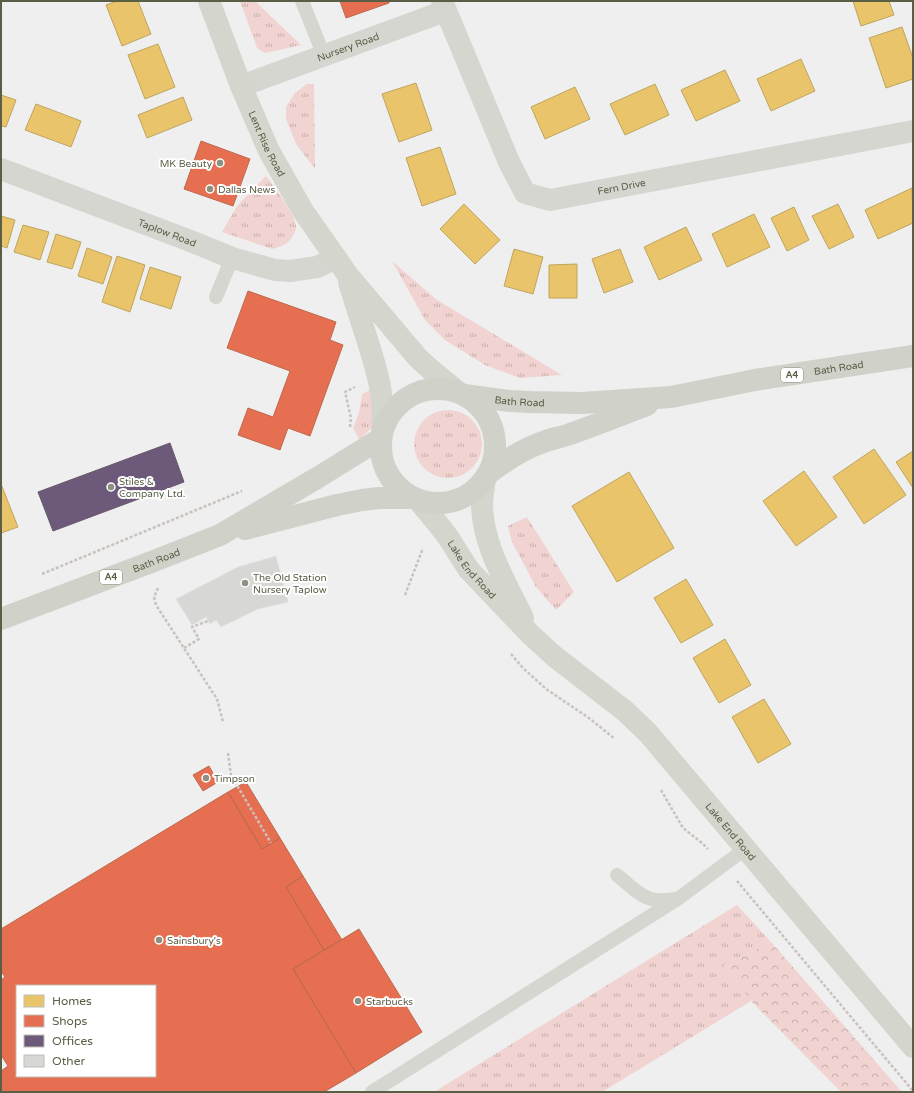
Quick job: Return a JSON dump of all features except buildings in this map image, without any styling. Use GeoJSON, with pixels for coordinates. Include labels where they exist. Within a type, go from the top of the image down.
{"type":"FeatureCollection","features":[{"type":"Feature","properties":{"kind":"main road","name":"Lent Rise Road"},"geometry":{"type":"LineString","coordinates":[[209,1],[241,86],[269,151],[303,212],[342,266],[418,358],[461,394]]}},
{"type":"Feature","properties":{"kind":"main road","name":"Lent Rise Road"},"geometry":{"type":"LineString","coordinates":[[342,266],[379,376],[384,414],[381,434]]}},
{"type":"Feature","properties":{"kind":"main road","name":"Bath Road"},"geometry":{"type":"LineString","coordinates":[[461,394],[510,401],[582,403],[671,397],[755,380],[913,356]]}},
{"type":"Feature","properties":{"kind":"main road"},"geometry":{"type":"LineString","coordinates":[[440,388],[461,394],[476,403],[486,414],[493,429],[495,445],[493,464],[487,476],[472,492],[455,501],[436,504],[415,499],[397,488],[386,473],[381,458],[381,434],[389,416],[397,406],[410,396],[424,390],[440,388]]}},
{"type":"Feature","properties":{"kind":"main road","name":"Bath Road"},"geometry":{"type":"LineString","coordinates":[[487,476],[501,464],[532,446],[567,435],[671,397]]}},
{"type":"Feature","properties":{"kind":"main road","name":"Bath Road"},"geometry":{"type":"LineString","coordinates":[[220,535],[317,478],[381,434]]}},
{"type":"Feature","properties":{"kind":"main road","name":"Lake End Road"},"geometry":{"type":"LineString","coordinates":[[487,476],[483,492],[482,506],[487,536],[495,558],[531,635]]}},
{"type":"Feature","properties":{"kind":"main road","name":"Bath Road"},"geometry":{"type":"LineString","coordinates":[[1,619],[220,535],[362,500],[379,498],[415,499]]}},
{"type":"Feature","properties":{"kind":"main road","name":"Lake End Road"},"geometry":{"type":"LineString","coordinates":[[415,499],[445,533],[469,570],[531,635],[554,656],[625,711],[648,733],[913,1047]]}},
{"type":"Feature","properties":{"kind":"street","name":"Nursery Road"},"geometry":{"type":"LineString","coordinates":[[241,86],[324,56],[444,6]]}},
{"type":"Feature","properties":{"kind":"street","name":"Fern Drive"},"geometry":{"type":"LineString","coordinates":[[444,6],[509,162],[525,192],[550,200],[913,131]]}},
{"type":"Feature","properties":{"kind":"street","name":"Taplow Road"},"geometry":{"type":"LineString","coordinates":[[1,169],[232,258],[275,270],[290,271],[342,266]]}},
{"type":"Feature","properties":{"kind":"lane"},"geometry":{"type":"LineString","coordinates":[[302,1],[324,56]]}},
{"type":"Feature","properties":{"kind":"lane"},"geometry":{"type":"LineString","coordinates":[[216,297],[232,258]]}},
{"type":"Feature","properties":{"kind":"lane"},"geometry":{"type":"LineString","coordinates":[[372,1092],[679,898],[745,849]]}},
{"type":"Feature","properties":{"kind":"lane"},"geometry":{"type":"LineString","coordinates":[[617,875],[636,891],[651,899],[671,900],[679,898]]}},
{"type":"Feature","properties":{"kind":"path"},"geometry":{"type":"LineString","coordinates":[[350,433],[351,418],[344,392],[361,384]]}},
{"type":"Feature","properties":{"kind":"path"},"geometry":{"type":"LineString","coordinates":[[38,576],[243,490]]}},
{"type":"Feature","properties":{"kind":"path"},"geometry":{"type":"LineString","coordinates":[[405,595],[426,542]]}},
{"type":"Feature","properties":{"kind":"path"},"geometry":{"type":"LineString","coordinates":[[163,585],[157,588],[154,597],[156,605],[217,699],[223,722]]}},
{"type":"Feature","properties":{"kind":"path"},"geometry":{"type":"LineString","coordinates":[[184,648],[199,639],[192,626],[208,621]]}},
{"type":"Feature","properties":{"kind":"path"},"geometry":{"type":"LineString","coordinates":[[509,651],[523,668],[546,690],[589,718],[616,740]]}},
{"type":"Feature","properties":{"kind":"path"},"geometry":{"type":"LineString","coordinates":[[228,753],[231,774],[272,843]]}},
{"type":"Feature","properties":{"kind":"path"},"geometry":{"type":"LineString","coordinates":[[660,789],[683,828],[702,843],[723,865],[913,1090]]}},
{"type":"Feature","properties":{"kind":"green space"},"geometry":{"type":"Polygon","coordinates":[[[240,1],[255,1],[301,45],[265,53],[257,48],[240,1]]]}},
{"type":"Feature","properties":{"kind":"green space"},"geometry":{"type":"Polygon","coordinates":[[[307,84],[314,84],[315,169],[296,144],[286,119],[286,107],[295,93],[307,84]]]}},
{"type":"Feature","properties":{"kind":"green space"},"geometry":{"type":"Polygon","coordinates":[[[266,176],[289,209],[296,227],[289,242],[272,249],[222,232],[237,206],[266,176]]]}},
{"type":"Feature","properties":{"kind":"green space"},"geometry":{"type":"Polygon","coordinates":[[[392,261],[437,300],[562,375],[520,378],[485,365],[445,340],[425,320],[392,261]]]}},
{"type":"Feature","properties":{"kind":"green space"},"geometry":{"type":"Polygon","coordinates":[[[378,386],[374,425],[360,440],[353,428],[359,413],[362,394],[378,386]]]}},
{"type":"Feature","properties":{"kind":"green space"},"geometry":{"type":"Polygon","coordinates":[[[448,410],[461,413],[472,420],[479,431],[482,444],[479,457],[472,468],[461,475],[448,478],[435,475],[424,468],[417,457],[414,444],[417,431],[424,420],[435,413],[448,410]]]}},
{"type":"Feature","properties":{"kind":"green space"},"geometry":{"type":"Polygon","coordinates":[[[527,517],[574,592],[556,610],[536,587],[512,542],[508,526],[527,517]]]}},
{"type":"Feature","properties":{"kind":"green space"},"geometry":{"type":"Polygon","coordinates":[[[737,905],[771,942],[724,965],[751,1001],[602,1092],[434,1092],[737,905]]]}},
{"type":"Feature","properties":{"kind":"green space"},"geometry":{"type":"Polygon","coordinates":[[[771,942],[902,1092],[841,1092],[751,1001],[724,965],[771,942]]]}},
{"type":"Feature","properties":{"kind":"place","name":"MK Beauty"},"geometry":{"type":"Point","coordinates":[220,163]}},
{"type":"Feature","properties":{"kind":"place","name":"Dallas News"},"geometry":{"type":"Point","coordinates":[210,189]}},
{"type":"Feature","properties":{"kind":"place","name":"Stiles & Company Ltd."},"geometry":{"type":"Point","coordinates":[111,487]}},
{"type":"Feature","properties":{"kind":"place","name":"The Old Station Nursery Taplow"},"geometry":{"type":"Point","coordinates":[245,583]}},
{"type":"Feature","properties":{"kind":"place","name":"Timpson"},"geometry":{"type":"Point","coordinates":[206,778]}},
{"type":"Feature","properties":{"kind":"place","name":"Sainsbury's"},"geometry":{"type":"Point","coordinates":[159,940]}},
{"type":"Feature","properties":{"kind":"place","name":"Starbucks"},"geometry":{"type":"Point","coordinates":[358,1001]}}]}
